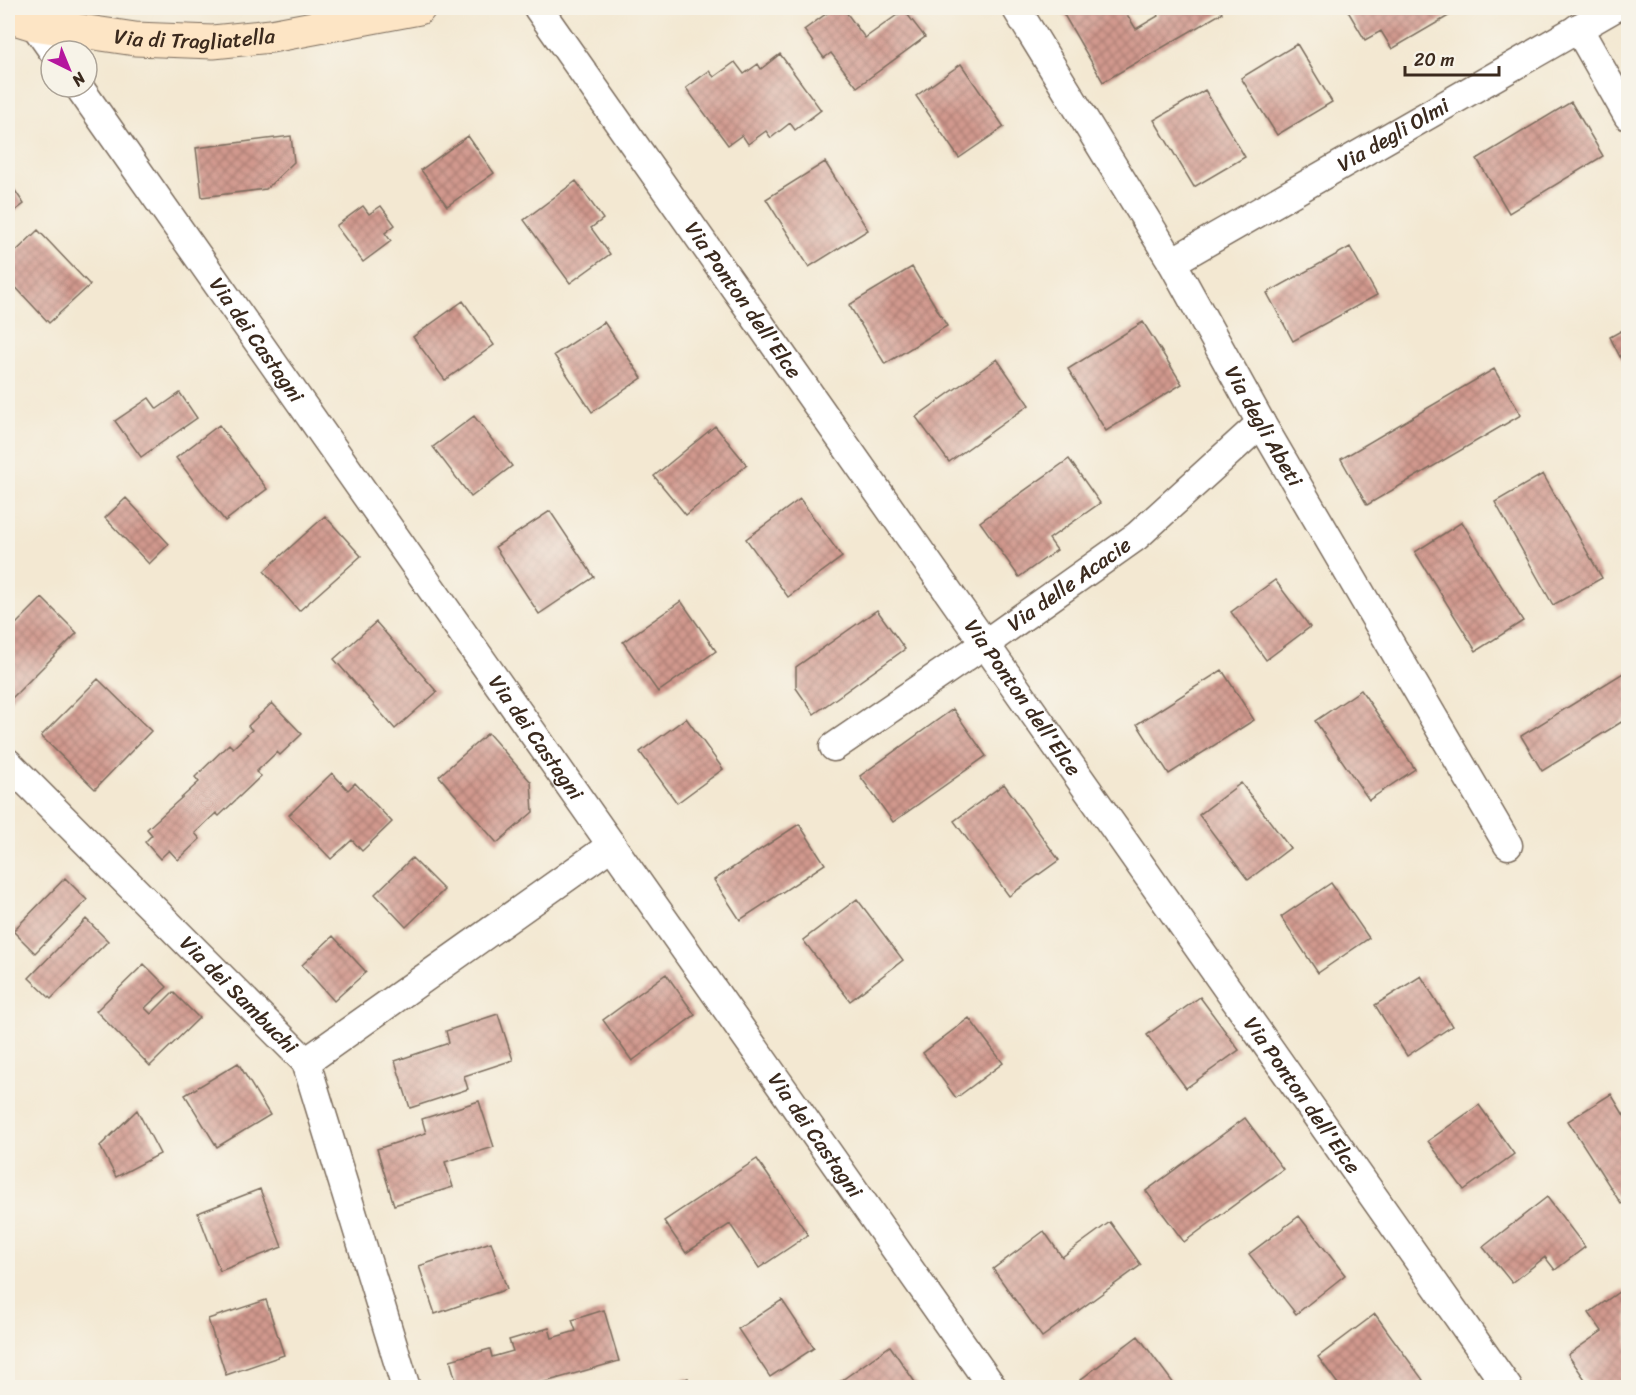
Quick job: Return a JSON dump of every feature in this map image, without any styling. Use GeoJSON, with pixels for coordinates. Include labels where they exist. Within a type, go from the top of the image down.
{"type":"FeatureCollection","features":[{"type":"Feature","properties":{"kind":"street","name":"Via di Tragliatella"},"geometry":{"type":"LineString","coordinates":[[21,20],[135,39],[213,42],[271,36],[419,8]]}},
{"type":"Feature","properties":{"kind":"street","name":"Via Ponton dell'Elce"},"geometry":{"type":"LineString","coordinates":[[538,8],[1508,1388]]}},
{"type":"Feature","properties":{"kind":"street","name":"Via degli Abeti"},"geometry":{"type":"LineString","coordinates":[[1016,8],[1172,262],[1261,423],[1508,845]]}},
{"type":"Feature","properties":{"kind":"street","name":"Via degli Olmi"},"geometry":{"type":"LineString","coordinates":[[1172,262],[1614,8]]}},
{"type":"Feature","properties":{"kind":"street"},"geometry":{"type":"LineString","coordinates":[[21,20],[41,39]]}},
{"type":"Feature","properties":{"kind":"street"},"geometry":{"type":"LineString","coordinates":[[1578,28],[1629,116]]}},
{"type":"Feature","properties":{"kind":"street","name":"Via dei Castagni"},"geometry":{"type":"LineString","coordinates":[[87,99],[993,1388]]}},
{"type":"Feature","properties":{"kind":"street","name":"Via delle Acacie"},"geometry":{"type":"LineString","coordinates":[[834,747],[1137,536],[1261,423]]}},
{"type":"Feature","properties":{"kind":"street","name":"Via dei Sambuchi"},"geometry":{"type":"LineString","coordinates":[[8,763],[306,1062],[406,1388]]}},
{"type":"Feature","properties":{"kind":"street"},"geometry":{"type":"LineString","coordinates":[[306,1062],[612,845]]}},
{"type":"Feature","properties":{"kind":"building"},"geometry":{"type":"Polygon","coordinates":[[[834,8],[843,8],[865,38],[904,10],[925,37],[857,87],[831,53],[824,58],[804,30],[834,8]]]}},
{"type":"Feature","properties":{"kind":"building"},"geometry":{"type":"Polygon","coordinates":[[[1060,8],[1123,8],[1136,29],[1158,16],[1154,8],[1219,8],[1222,13],[1103,82],[1060,8]]]}},
{"type":"Feature","properties":{"kind":"building"},"geometry":{"type":"Polygon","coordinates":[[[1346,8],[1454,8],[1457,11],[1392,49],[1381,31],[1365,40],[1346,8]]]}},
{"type":"Feature","properties":{"kind":"building"},"geometry":{"type":"Polygon","coordinates":[[[1297,44],[1332,102],[1277,135],[1241,78],[1297,44]]]}},
{"type":"Feature","properties":{"kind":"building"},"geometry":{"type":"Polygon","coordinates":[[[780,54],[821,110],[795,130],[790,123],[771,138],[766,131],[748,144],[742,135],[728,145],[686,88],[709,71],[714,77],[735,62],[744,74],[758,64],[761,69],[780,54]]]}},
{"type":"Feature","properties":{"kind":"building"},"geometry":{"type":"Polygon","coordinates":[[[961,64],[1004,127],[959,158],[916,96],[961,64]]]}},
{"type":"Feature","properties":{"kind":"building"},"geometry":{"type":"Polygon","coordinates":[[[1205,90],[1245,157],[1194,187],[1154,120],[1205,90]]]}},
{"type":"Feature","properties":{"kind":"building"},"geometry":{"type":"Polygon","coordinates":[[[1571,102],[1603,156],[1509,213],[1477,159],[1571,102]]]}},
{"type":"Feature","properties":{"kind":"building"},"geometry":{"type":"Polygon","coordinates":[[[291,136],[294,162],[266,189],[202,197],[196,148],[291,136]]]}},
{"type":"Feature","properties":{"kind":"building"},"geometry":{"type":"Polygon","coordinates":[[[468,136],[494,173],[447,206],[421,170],[468,136]]]}},
{"type":"Feature","properties":{"kind":"building"},"geometry":{"type":"Polygon","coordinates":[[[825,162],[868,230],[809,267],[766,199],[825,162]]]}},
{"type":"Feature","properties":{"kind":"building"},"geometry":{"type":"Polygon","coordinates":[[[8,180],[24,204],[8,216],[8,180]]]}},
{"type":"Feature","properties":{"kind":"building"},"geometry":{"type":"Polygon","coordinates":[[[576,181],[603,219],[591,228],[610,254],[570,283],[524,220],[576,181]]]}},
{"type":"Feature","properties":{"kind":"building"},"geometry":{"type":"Polygon","coordinates":[[[363,206],[369,214],[381,206],[395,225],[385,233],[391,241],[363,262],[336,226],[363,206]]]}},
{"type":"Feature","properties":{"kind":"building"},"geometry":{"type":"Polygon","coordinates":[[[38,230],[90,285],[49,323],[8,279],[8,259],[38,230]]]}},
{"type":"Feature","properties":{"kind":"building"},"geometry":{"type":"Polygon","coordinates":[[[1350,247],[1377,295],[1293,341],[1267,293],[1350,247]]]}},
{"type":"Feature","properties":{"kind":"building"},"geometry":{"type":"Polygon","coordinates":[[[912,267],[947,326],[885,364],[849,305],[912,267]]]}},
{"type":"Feature","properties":{"kind":"building"},"geometry":{"type":"Polygon","coordinates":[[[463,301],[494,345],[445,380],[413,337],[463,301]]]}},
{"type":"Feature","properties":{"kind":"building"},"geometry":{"type":"Polygon","coordinates":[[[604,322],[642,378],[592,412],[554,355],[604,322]]]}},
{"type":"Feature","properties":{"kind":"building"},"geometry":{"type":"Polygon","coordinates":[[[1143,322],[1182,384],[1106,431],[1068,369],[1143,322]]]}},
{"type":"Feature","properties":{"kind":"building"},"geometry":{"type":"Polygon","coordinates":[[[1628,327],[1628,373],[1610,337],[1628,327]]]}},
{"type":"Feature","properties":{"kind":"building"},"geometry":{"type":"Polygon","coordinates":[[[997,359],[1029,405],[949,462],[916,417],[997,359]]]}},
{"type":"Feature","properties":{"kind":"building"},"geometry":{"type":"Polygon","coordinates":[[[1494,369],[1521,415],[1367,505],[1341,459],[1494,369]]]}},
{"type":"Feature","properties":{"kind":"building"},"geometry":{"type":"Polygon","coordinates":[[[180,393],[197,418],[141,457],[115,421],[149,398],[157,409],[180,393]]]}},
{"type":"Feature","properties":{"kind":"building"},"geometry":{"type":"Polygon","coordinates":[[[474,416],[512,466],[471,497],[433,447],[474,416]]]}},
{"type":"Feature","properties":{"kind":"building"},"geometry":{"type":"Polygon","coordinates":[[[219,425],[267,489],[225,521],[176,458],[219,425]]]}},
{"type":"Feature","properties":{"kind":"building"},"geometry":{"type":"Polygon","coordinates":[[[715,426],[747,465],[686,515],[654,476],[715,426]]]}},
{"type":"Feature","properties":{"kind":"building"},"geometry":{"type":"Polygon","coordinates":[[[1069,459],[1100,503],[1049,539],[1057,550],[1019,577],[980,522],[1069,459]]]}},
{"type":"Feature","properties":{"kind":"building"},"geometry":{"type":"Polygon","coordinates":[[[1543,474],[1602,578],[1553,605],[1495,502],[1543,474]]]}},
{"type":"Feature","properties":{"kind":"building"},"geometry":{"type":"Polygon","coordinates":[[[126,498],[169,544],[149,564],[105,518],[126,498]]]}},
{"type":"Feature","properties":{"kind":"building"},"geometry":{"type":"Polygon","coordinates":[[[800,499],[842,557],[788,597],[746,539],[800,499]]]}},
{"type":"Feature","properties":{"kind":"building"},"geometry":{"type":"Polygon","coordinates":[[[550,511],[594,577],[539,614],[495,547],[550,511]]]}},
{"type":"Feature","properties":{"kind":"building"},"geometry":{"type":"Polygon","coordinates":[[[325,516],[361,556],[299,611],[264,571],[325,516]]]}},
{"type":"Feature","properties":{"kind":"building"},"geometry":{"type":"Polygon","coordinates":[[[1462,522],[1523,621],[1476,651],[1415,552],[1462,522]]]}},
{"type":"Feature","properties":{"kind":"building"},"geometry":{"type":"Polygon","coordinates":[[[1275,580],[1310,627],[1266,660],[1231,612],[1275,580]]]}},
{"type":"Feature","properties":{"kind":"building"},"geometry":{"type":"Polygon","coordinates":[[[42,598],[77,633],[8,702],[8,632],[42,598]]]}},
{"type":"Feature","properties":{"kind":"building"},"geometry":{"type":"Polygon","coordinates":[[[681,601],[716,651],[658,692],[623,642],[681,601]]]}},
{"type":"Feature","properties":{"kind":"building"},"geometry":{"type":"Polygon","coordinates":[[[877,610],[905,649],[814,714],[796,688],[796,667],[877,610]]]}},
{"type":"Feature","properties":{"kind":"building"},"geometry":{"type":"Polygon","coordinates":[[[376,622],[437,692],[395,729],[334,659],[376,622]]]}},
{"type":"Feature","properties":{"kind":"building"},"geometry":{"type":"Polygon","coordinates":[[[1222,670],[1254,720],[1169,774],[1137,724],[1222,670]]]}},
{"type":"Feature","properties":{"kind":"building"},"geometry":{"type":"Polygon","coordinates":[[[1628,670],[1628,718],[1542,771],[1521,736],[1628,670]]]}},
{"type":"Feature","properties":{"kind":"building"},"geometry":{"type":"Polygon","coordinates":[[[98,679],[151,731],[95,789],[41,736],[98,679]]]}},
{"type":"Feature","properties":{"kind":"building"},"geometry":{"type":"Polygon","coordinates":[[[1361,690],[1415,769],[1369,800],[1315,721],[1361,690]]]}},
{"type":"Feature","properties":{"kind":"building"},"geometry":{"type":"Polygon","coordinates":[[[272,703],[302,734],[280,755],[277,752],[256,772],[261,776],[219,816],[216,813],[195,833],[200,839],[178,860],[169,850],[160,859],[145,842],[152,835],[147,829],[199,782],[195,777],[229,744],[233,748],[252,730],[248,726],[272,703]]]}},
{"type":"Feature","properties":{"kind":"building"},"geometry":{"type":"Polygon","coordinates":[[[953,709],[986,756],[893,822],[860,776],[953,709]]]}},
{"type":"Feature","properties":{"kind":"building"},"geometry":{"type":"Polygon","coordinates":[[[686,718],[723,769],[677,803],[640,752],[686,718]]]}},
{"type":"Feature","properties":{"kind":"building"},"geometry":{"type":"Polygon","coordinates":[[[488,733],[531,782],[533,812],[497,843],[439,776],[488,733]]]}},
{"type":"Feature","properties":{"kind":"building"},"geometry":{"type":"Polygon","coordinates":[[[332,773],[348,790],[355,783],[392,822],[362,851],[352,840],[331,859],[289,815],[332,773]]]}},
{"type":"Feature","properties":{"kind":"building"},"geometry":{"type":"Polygon","coordinates":[[[1241,783],[1290,848],[1248,880],[1199,815],[1241,783]]]}},
{"type":"Feature","properties":{"kind":"building"},"geometry":{"type":"Polygon","coordinates":[[[1004,784],[1059,860],[1009,896],[954,821],[1004,784]]]}},
{"type":"Feature","properties":{"kind":"building"},"geometry":{"type":"Polygon","coordinates":[[[799,824],[825,864],[740,920],[714,880],[799,824]]]}},
{"type":"Feature","properties":{"kind":"building"},"geometry":{"type":"Polygon","coordinates":[[[412,858],[444,890],[406,927],[375,894],[412,858]]]}},
{"type":"Feature","properties":{"kind":"building"},"geometry":{"type":"Polygon","coordinates":[[[65,878],[87,900],[35,953],[13,931],[65,878]]]}},
{"type":"Feature","properties":{"kind":"building"},"geometry":{"type":"Polygon","coordinates":[[[1331,883],[1369,938],[1318,973],[1281,917],[1331,883]]]}},
{"type":"Feature","properties":{"kind":"building"},"geometry":{"type":"Polygon","coordinates":[[[857,899],[903,960],[850,1001],[803,940],[857,899]]]}},
{"type":"Feature","properties":{"kind":"building"},"geometry":{"type":"Polygon","coordinates":[[[86,919],[108,941],[51,999],[29,978],[86,919]]]}},
{"type":"Feature","properties":{"kind":"building"},"geometry":{"type":"Polygon","coordinates":[[[333,936],[366,972],[334,1001],[302,965],[333,936]]]}},
{"type":"Feature","properties":{"kind":"building"},"geometry":{"type":"Polygon","coordinates":[[[144,964],[167,987],[145,1008],[151,1014],[173,992],[199,1018],[150,1066],[96,1011],[144,964]]]}},
{"type":"Feature","properties":{"kind":"building"},"geometry":{"type":"Polygon","coordinates":[[[666,974],[695,1015],[632,1061],[603,1020],[666,974]]]}},
{"type":"Feature","properties":{"kind":"building"},"geometry":{"type":"Polygon","coordinates":[[[1421,976],[1452,1026],[1407,1056],[1375,1005],[1421,976]]]}},
{"type":"Feature","properties":{"kind":"building"},"geometry":{"type":"Polygon","coordinates":[[[1200,997],[1239,1050],[1186,1088],[1147,1035],[1200,997]]]}},
{"type":"Feature","properties":{"kind":"building"},"geometry":{"type":"Polygon","coordinates":[[[498,1014],[513,1060],[464,1076],[468,1089],[410,1108],[395,1061],[449,1043],[446,1031],[498,1014]]]}},
{"type":"Feature","properties":{"kind":"building"},"geometry":{"type":"Polygon","coordinates":[[[969,1018],[1003,1063],[956,1098],[923,1053],[969,1018]]]}},
{"type":"Feature","properties":{"kind":"building"},"geometry":{"type":"Polygon","coordinates":[[[238,1063],[270,1115],[217,1147],[185,1095],[238,1063]]]}},
{"type":"Feature","properties":{"kind":"building"},"geometry":{"type":"Polygon","coordinates":[[[1611,1094],[1628,1122],[1628,1199],[1621,1204],[1568,1121],[1611,1094]]]}},
{"type":"Feature","properties":{"kind":"building"},"geometry":{"type":"Polygon","coordinates":[[[479,1101],[494,1147],[445,1162],[453,1187],[394,1205],[377,1149],[426,1133],[422,1119],[479,1101]]]}},
{"type":"Feature","properties":{"kind":"building"},"geometry":{"type":"Polygon","coordinates":[[[1479,1105],[1514,1154],[1464,1190],[1428,1141],[1479,1105]]]}},
{"type":"Feature","properties":{"kind":"building"},"geometry":{"type":"Polygon","coordinates":[[[137,1110],[160,1154],[116,1177],[100,1146],[137,1110]]]}},
{"type":"Feature","properties":{"kind":"building"},"geometry":{"type":"Polygon","coordinates":[[[1245,1118],[1283,1169],[1184,1242],[1146,1191],[1245,1118]]]}},
{"type":"Feature","properties":{"kind":"building"},"geometry":{"type":"Polygon","coordinates":[[[757,1159],[808,1235],[759,1268],[730,1224],[686,1253],[664,1221],[757,1159]]]}},
{"type":"Feature","properties":{"kind":"building"},"geometry":{"type":"Polygon","coordinates":[[[260,1189],[282,1247],[220,1271],[198,1213],[260,1189]]]}},
{"type":"Feature","properties":{"kind":"building"},"geometry":{"type":"Polygon","coordinates":[[[1547,1197],[1585,1247],[1555,1270],[1545,1257],[1512,1283],[1483,1247],[1547,1197]]]}},
{"type":"Feature","properties":{"kind":"building"},"geometry":{"type":"Polygon","coordinates":[[[1299,1216],[1345,1275],[1296,1314],[1249,1254],[1299,1216]]]}},
{"type":"Feature","properties":{"kind":"building"},"geometry":{"type":"Polygon","coordinates":[[[1110,1222],[1141,1265],[1042,1337],[993,1269],[1044,1231],[1062,1257],[1110,1222]]]}},
{"type":"Feature","properties":{"kind":"building"},"geometry":{"type":"Polygon","coordinates":[[[491,1242],[507,1289],[435,1314],[419,1266],[491,1242]]]}},
{"type":"Feature","properties":{"kind":"building"},"geometry":{"type":"Polygon","coordinates":[[[1623,1289],[1628,1298],[1628,1380],[1618,1388],[1591,1388],[1568,1355],[1602,1331],[1589,1313],[1623,1289]]]}},
{"type":"Feature","properties":{"kind":"building"},"geometry":{"type":"Polygon","coordinates":[[[266,1300],[284,1355],[226,1375],[208,1319],[266,1300]]]}},
{"type":"Feature","properties":{"kind":"building"},"geometry":{"type":"Polygon","coordinates":[[[782,1300],[814,1348],[770,1377],[738,1329],[782,1300]]]}},
{"type":"Feature","properties":{"kind":"building"},"geometry":{"type":"Polygon","coordinates":[[[604,1310],[619,1361],[524,1388],[458,1388],[450,1360],[490,1349],[492,1357],[513,1351],[509,1340],[549,1328],[552,1338],[576,1331],[572,1320],[604,1310]]]}},
{"type":"Feature","properties":{"kind":"building"},"geometry":{"type":"Polygon","coordinates":[[[1375,1314],[1423,1380],[1413,1388],[1341,1388],[1318,1357],[1375,1314]]]}},
{"type":"Feature","properties":{"kind":"building"},"geometry":{"type":"Polygon","coordinates":[[[1138,1336],[1177,1388],[1086,1388],[1080,1380],[1138,1336]]]}},
{"type":"Feature","properties":{"kind":"building"},"geometry":{"type":"Polygon","coordinates":[[[890,1346],[919,1388],[831,1388],[890,1346]]]}},
{"type":"Feature","properties":{"kind":"building"},"geometry":{"type":"Polygon","coordinates":[[[688,1378],[691,1388],[660,1388],[660,1387],[688,1378]]]}},
{"type":"Feature","properties":{"kind":"building"},"geometry":{"type":"Polygon","coordinates":[[[344,1382],[345,1388],[326,1388],[326,1387],[344,1382]]]}}]}
